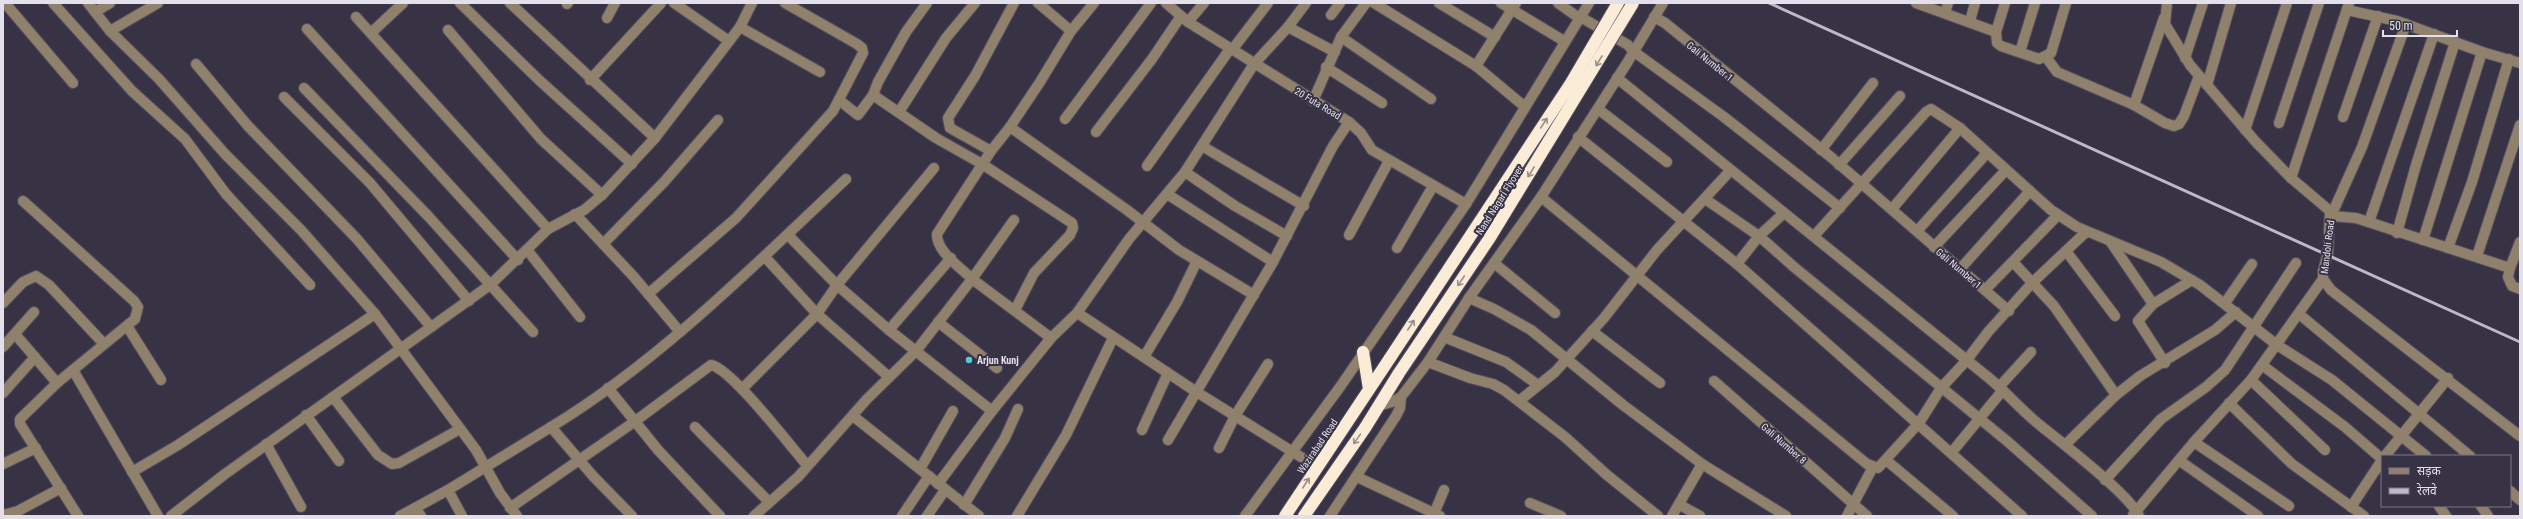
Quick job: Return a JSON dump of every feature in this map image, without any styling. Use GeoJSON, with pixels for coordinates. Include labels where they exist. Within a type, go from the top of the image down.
{"type":"FeatureCollection","features":[{"type":"Feature","properties":{"kind":"highway","name":"Nand Nagari Flyover"},"geometry":{"type":"LineString","coordinates":[[1369,389],[1566,89],[1618,3]]}},
{"type":"Feature","properties":{"kind":"highway","name":"Nand Nagari Flyover"},"geometry":{"type":"LineString","coordinates":[[1378,406],[1493,232],[1633,3]]}},
{"type":"Feature","properties":{"kind":"highway"},"geometry":{"type":"LineString","coordinates":[[1363,352],[1369,389]]}},
{"type":"Feature","properties":{"kind":"highway","name":"Wazirabad Road"},"geometry":{"type":"LineString","coordinates":[[1285,516],[1369,389]]}},
{"type":"Feature","properties":{"kind":"highway"},"geometry":{"type":"LineString","coordinates":[[1304,516],[1378,406]]}},
{"type":"Feature","properties":{"kind":"street"},"geometry":{"type":"LineString","coordinates":[[5,3],[72,83]]}},
{"type":"Feature","properties":{"kind":"street"},"geometry":{"type":"LineString","coordinates":[[53,3],[132,91],[185,139],[226,194],[310,286]]}},
{"type":"Feature","properties":{"kind":"street"},"geometry":{"type":"LineString","coordinates":[[88,3],[110,31],[159,79],[225,154],[301,230],[375,314],[460,429],[510,508],[517,516]]}},
{"type":"Feature","properties":{"kind":"street"},"geometry":{"type":"LineString","coordinates":[[95,12],[110,3]]}},
{"type":"Feature","properties":{"kind":"street"},"geometry":{"type":"LineString","coordinates":[[110,31],[158,3]]}},
{"type":"Feature","properties":{"kind":"street"},"geometry":{"type":"LineString","coordinates":[[371,34],[402,3]]}},
{"type":"Feature","properties":{"kind":"street"},"geometry":{"type":"LineString","coordinates":[[461,3],[539,80],[632,164]]}},
{"type":"Feature","properties":{"kind":"street"},"geometry":{"type":"LineString","coordinates":[[510,3],[590,80],[655,138]]}},
{"type":"Feature","properties":{"kind":"street"},"geometry":{"type":"LineString","coordinates":[[607,18],[615,3]]}},
{"type":"Feature","properties":{"kind":"street"},"geometry":{"type":"LineString","coordinates":[[590,80],[661,3]]}},
{"type":"Feature","properties":{"kind":"street"},"geometry":{"type":"LineString","coordinates":[[674,3],[729,41]]}},
{"type":"Feature","properties":{"kind":"street"},"geometry":{"type":"LineString","coordinates":[[172,516],[306,415],[469,301],[490,285],[528,251],[548,229],[575,214],[602,195],[655,138],[740,27],[752,3]]}},
{"type":"Feature","properties":{"kind":"street"},"geometry":{"type":"LineString","coordinates":[[648,294],[736,218],[833,111],[861,58],[862,48],[785,3]]}},
{"type":"Feature","properties":{"kind":"street"},"geometry":{"type":"LineString","coordinates":[[839,100],[858,115],[873,95],[888,61],[927,3]]}},
{"type":"Feature","properties":{"kind":"street"},"geometry":{"type":"LineString","coordinates":[[899,112],[946,38],[975,3]]}},
{"type":"Feature","properties":{"kind":"street"},"geometry":{"type":"LineString","coordinates":[[1038,3],[1071,31]]}},
{"type":"Feature","properties":{"kind":"street"},"geometry":{"type":"LineString","coordinates":[[1051,338],[972,278],[939,244],[936,234],[982,164],[1010,127],[1071,31],[1094,3]]}},
{"type":"Feature","properties":{"kind":"street"},"geometry":{"type":"LineString","coordinates":[[1065,119],[1151,3]]}},
{"type":"Feature","properties":{"kind":"street","name":"20 Futa Road"},"geometry":{"type":"LineString","coordinates":[[1166,3],[1184,19],[1313,101],[1349,122],[1361,133],[1372,150],[1466,204]]}},
{"type":"Feature","properties":{"kind":"street"},"geometry":{"type":"LineString","coordinates":[[1096,132],[1184,19],[1204,3]]}},
{"type":"Feature","properties":{"kind":"street"},"geometry":{"type":"LineString","coordinates":[[1146,166],[1231,49],[1268,3]]}},
{"type":"Feature","properties":{"kind":"street"},"geometry":{"type":"LineString","coordinates":[[927,516],[942,487],[992,411],[1051,338],[1077,314],[1143,222],[1185,172],[1254,64],[1288,27],[1306,3]]}},
{"type":"Feature","properties":{"kind":"street"},"geometry":{"type":"LineString","coordinates":[[1331,15],[1340,3]]}},
{"type":"Feature","properties":{"kind":"street"},"geometry":{"type":"LineString","coordinates":[[1313,101],[1326,68],[1342,37],[1366,3]]}},
{"type":"Feature","properties":{"kind":"street"},"geometry":{"type":"LineString","coordinates":[[1374,3],[1476,66],[1525,107]]}},
{"type":"Feature","properties":{"kind":"street"},"geometry":{"type":"LineString","coordinates":[[1439,3],[1495,37]]}},
{"type":"Feature","properties":{"kind":"street"},"geometry":{"type":"LineString","coordinates":[[1501,3],[1514,6],[1564,41]]}},
{"type":"Feature","properties":{"kind":"street"},"geometry":{"type":"LineString","coordinates":[[1558,3],[1579,18],[1584,19],[1628,45],[1632,51],[1724,117],[1840,208]]}},
{"type":"Feature","properties":{"kind":"street"},"geometry":{"type":"LineString","coordinates":[[1245,516],[1293,452],[1466,204],[1564,41],[1589,3]]}},
{"type":"Feature","properties":{"kind":"street"},"geometry":{"type":"LineString","coordinates":[[1378,406],[1392,402],[1401,397],[1428,362],[1469,298],[1541,197],[1578,137],[1598,109],[1632,51],[1663,3]]}},
{"type":"Feature","properties":{"kind":"street"},"geometry":{"type":"LineString","coordinates":[[1916,3],[1970,21],[1996,32]]}},
{"type":"Feature","properties":{"kind":"street"},"geometry":{"type":"LineString","coordinates":[[1945,13],[1948,3]]}},
{"type":"Feature","properties":{"kind":"street"},"geometry":{"type":"LineString","coordinates":[[1970,21],[1975,3]]}},
{"type":"Feature","properties":{"kind":"street"},"geometry":{"type":"LineString","coordinates":[[2005,3],[1996,32],[1997,43],[2039,59],[2046,57],[2051,53],[2066,3]]}},
{"type":"Feature","properties":{"kind":"street"},"geometry":{"type":"LineString","coordinates":[[2020,52],[2035,3]]}},
{"type":"Feature","properties":{"kind":"street","name":"Mandoli Road"},"geometry":{"type":"LineString","coordinates":[[2167,3],[2165,24],[2185,58],[2245,130],[2291,178],[2324,205],[2331,219],[2328,237],[2328,253],[2323,279],[2338,297],[2448,378],[2520,436]]}},
{"type":"Feature","properties":{"kind":"street"},"geometry":{"type":"LineString","coordinates":[[2185,58],[2203,3]]}},
{"type":"Feature","properties":{"kind":"street"},"geometry":{"type":"LineString","coordinates":[[2207,84],[2231,3]]}},
{"type":"Feature","properties":{"kind":"street"},"geometry":{"type":"LineString","coordinates":[[2245,130],[2288,3]]}},
{"type":"Feature","properties":{"kind":"street"},"geometry":{"type":"LineString","coordinates":[[2280,123],[2319,3]]}},
{"type":"Feature","properties":{"kind":"street"},"geometry":{"type":"LineString","coordinates":[[991,151],[950,128],[948,118],[975,76],[1009,5]]}},
{"type":"Feature","properties":{"kind":"street"},"geometry":{"type":"LineString","coordinates":[[1476,66],[1514,6]]}},
{"type":"Feature","properties":{"kind":"street"},"geometry":{"type":"LineString","coordinates":[[2291,178],[2348,6],[2406,24],[2482,52],[2520,63]]}},
{"type":"Feature","properties":{"kind":"street"},"geometry":{"type":"LineString","coordinates":[[2134,105],[2165,14]]}},
{"type":"Feature","properties":{"kind":"street"},"geometry":{"type":"LineString","coordinates":[[2343,117],[2378,16]]}},
{"type":"Feature","properties":{"kind":"street"},"geometry":{"type":"LineString","coordinates":[[356,17],[548,229]]}},
{"type":"Feature","properties":{"kind":"street","name":"Gali Number 1"},"geometry":{"type":"LineString","coordinates":[[1654,17],[1665,23],[1821,150],[1861,185],[1918,230],[1934,247],[1986,290],[2058,215]]}},
{"type":"Feature","properties":{"kind":"street"},"geometry":{"type":"LineString","coordinates":[[2406,24],[2362,147],[2331,219],[2356,218],[2398,233],[2478,256],[2510,268]]}},
{"type":"Feature","properties":{"kind":"street"},"geometry":{"type":"LineString","coordinates":[[740,27],[820,72]]}},
{"type":"Feature","properties":{"kind":"street"},"geometry":{"type":"LineString","coordinates":[[1288,27],[1335,52]]}},
{"type":"Feature","properties":{"kind":"street"},"geometry":{"type":"LineString","coordinates":[[307,29],[518,260]]}},
{"type":"Feature","properties":{"kind":"street"},"geometry":{"type":"LineString","coordinates":[[448,30],[541,139],[602,195]]}},
{"type":"Feature","properties":{"kind":"street"},"geometry":{"type":"LineString","coordinates":[[2369,222],[2434,34]]}},
{"type":"Feature","properties":{"kind":"street"},"geometry":{"type":"LineString","coordinates":[[1342,37],[1431,99]]}},
{"type":"Feature","properties":{"kind":"street"},"geometry":{"type":"LineString","coordinates":[[2398,233],[2416,164],[2455,42]]}},
{"type":"Feature","properties":{"kind":"street"},"geometry":{"type":"LineString","coordinates":[[2423,240],[2482,52]]}},
{"type":"Feature","properties":{"kind":"street"},"geometry":{"type":"LineString","coordinates":[[2046,57],[2057,72],[2134,105],[2165,123],[2174,126],[2179,124],[2199,76]]}},
{"type":"Feature","properties":{"kind":"street"},"geometry":{"type":"LineString","coordinates":[[2448,248],[2472,182],[2509,59]]}},
{"type":"Feature","properties":{"kind":"street"},"geometry":{"type":"LineString","coordinates":[[196,64],[248,126],[362,244],[430,327]]}},
{"type":"Feature","properties":{"kind":"street"},"geometry":{"type":"LineString","coordinates":[[1326,68],[1382,103]]}},
{"type":"Feature","properties":{"kind":"street"},"geometry":{"type":"LineString","coordinates":[[1617,78],[1730,171],[1814,236],[2001,388],[2040,425],[2066,445],[2105,480],[2136,514],[2194,442],[2251,380],[2323,279]]}},
{"type":"Feature","properties":{"kind":"street"},"geometry":{"type":"LineString","coordinates":[[1821,150],[1852,113],[1873,83]]}},
{"type":"Feature","properties":{"kind":"street"},"geometry":{"type":"LineString","coordinates":[[304,88],[412,200],[533,332]]}},
{"type":"Feature","properties":{"kind":"street"},"geometry":{"type":"LineString","coordinates":[[873,95],[936,138],[982,164],[1072,223],[1073,228],[1070,235],[1034,273],[1015,310]]}},
{"type":"Feature","properties":{"kind":"street"},"geometry":{"type":"LineString","coordinates":[[1839,165],[1900,96]]}},
{"type":"Feature","properties":{"kind":"street"},"geometry":{"type":"LineString","coordinates":[[284,97],[370,183],[469,301]]}},
{"type":"Feature","properties":{"kind":"street"},"geometry":{"type":"LineString","coordinates":[[1598,109],[1667,162]]}},
{"type":"Feature","properties":{"kind":"street"},"geometry":{"type":"LineString","coordinates":[[1814,236],[1926,112],[1931,109],[1960,128],[1986,153],[2058,215],[2086,232],[2128,247],[2161,262],[2192,280],[2225,303],[2277,345],[2332,380],[2425,455]]}},
{"type":"Feature","properties":{"kind":"street"},"geometry":{"type":"LineString","coordinates":[[603,244],[664,182],[718,120]]}},
{"type":"Feature","properties":{"kind":"street"},"geometry":{"type":"LineString","coordinates":[[1168,440],[1195,391],[1274,262],[1304,206],[1333,146],[1349,122]]}},
{"type":"Feature","properties":{"kind":"street"},"geometry":{"type":"LineString","coordinates":[[2478,256],[2520,125]]}},
{"type":"Feature","properties":{"kind":"street"},"geometry":{"type":"LineString","coordinates":[[1010,127],[1143,222],[1179,250],[1254,295]]}},
{"type":"Feature","properties":{"kind":"street"},"geometry":{"type":"LineString","coordinates":[[1892,209],[1960,128]]}},
{"type":"Feature","properties":{"kind":"street"},"geometry":{"type":"LineString","coordinates":[[1578,137],[1737,264],[1952,452],[2022,516]]}},
{"type":"Feature","properties":{"kind":"street"},"geometry":{"type":"LineString","coordinates":[[1202,146],[1304,206]]}},
{"type":"Feature","properties":{"kind":"street"},"geometry":{"type":"LineString","coordinates":[[1918,230],[1986,153]]}},
{"type":"Feature","properties":{"kind":"street"},"geometry":{"type":"LineString","coordinates":[[1349,235],[1389,161]]}},
{"type":"Feature","properties":{"kind":"street"},"geometry":{"type":"LineString","coordinates":[[742,389],[817,314],[838,285],[934,168]]}},
{"type":"Feature","properties":{"kind":"street"},"geometry":{"type":"LineString","coordinates":[[1934,247],[2006,170]]}},
{"type":"Feature","properties":{"kind":"street"},"geometry":{"type":"LineString","coordinates":[[1519,401],[1538,386],[1592,331],[1637,276],[1656,250],[1730,171]]}},
{"type":"Feature","properties":{"kind":"street"},"geometry":{"type":"LineString","coordinates":[[1185,172],[1235,206],[1287,236]]}},
{"type":"Feature","properties":{"kind":"street"},"geometry":{"type":"LineString","coordinates":[[400,516],[418,512],[448,490],[551,427],[608,388],[680,332],[788,235],[846,179]]}},
{"type":"Feature","properties":{"kind":"street"},"geometry":{"type":"LineString","coordinates":[[1397,248],[1433,186]]}},
{"type":"Feature","properties":{"kind":"street"},"geometry":{"type":"LineString","coordinates":[[1961,268],[2030,191]]}},
{"type":"Feature","properties":{"kind":"street"},"geometry":{"type":"LineString","coordinates":[[1167,194],[1274,262]]}},
{"type":"Feature","properties":{"kind":"street"},"geometry":{"type":"LineString","coordinates":[[1541,197],[1873,467],[1878,468],[1919,423],[1941,388],[1966,361],[1988,332],[2009,311],[2033,282],[2086,232]]}},
{"type":"Feature","properties":{"kind":"street"},"geometry":{"type":"LineString","coordinates":[[1705,199],[1759,236],[2092,516]]}},
{"type":"Feature","properties":{"kind":"street"},"geometry":{"type":"LineString","coordinates":[[24,202],[134,301],[138,307],[138,313],[135,319],[57,383],[20,419],[20,424],[78,516]]}},
{"type":"Feature","properties":{"kind":"street"},"geometry":{"type":"LineString","coordinates":[[1737,264],[1759,236],[1784,213]]}},
{"type":"Feature","properties":{"kind":"street"},"geometry":{"type":"LineString","coordinates":[[575,214],[648,294],[680,332]]}},
{"type":"Feature","properties":{"kind":"street"},"geometry":{"type":"LineString","coordinates":[[756,516],[798,477],[807,465],[889,377],[916,351],[1014,220]]}},
{"type":"Feature","properties":{"kind":"street"},"geometry":{"type":"LineString","coordinates":[[788,235],[838,285],[889,330],[992,411]]}},
{"type":"Feature","properties":{"kind":"street"},"geometry":{"type":"LineString","coordinates":[[2110,241],[2153,304]]}},
{"type":"Feature","properties":{"kind":"street"},"geometry":{"type":"LineString","coordinates":[[2520,242],[2510,268],[2509,283],[2520,289]]}},
{"type":"Feature","properties":{"kind":"street"},"geometry":{"type":"LineString","coordinates":[[528,251],[580,317]]}},
{"type":"Feature","properties":{"kind":"street"},"geometry":{"type":"LineString","coordinates":[[2066,251],[2116,316]]}},
{"type":"Feature","properties":{"kind":"street"},"geometry":{"type":"LineString","coordinates":[[764,257],[817,314],[889,377]]}},
{"type":"Feature","properties":{"kind":"street"},"geometry":{"type":"LineString","coordinates":[[889,330],[951,258]]}},
{"type":"Feature","properties":{"kind":"street"},"geometry":{"type":"LineString","coordinates":[[1144,357],[1177,302],[1197,261]]}},
{"type":"Feature","properties":{"kind":"street"},"geometry":{"type":"LineString","coordinates":[[2013,262],[2054,306],[2116,395]]}},
{"type":"Feature","properties":{"kind":"street"},"geometry":{"type":"LineString","coordinates":[[2105,480],[2161,419],[2206,387],[2225,370],[2253,325],[2296,263]]}},
{"type":"Feature","properties":{"kind":"street"},"geometry":{"type":"LineString","coordinates":[[1494,264],[1555,314]]}},
{"type":"Feature","properties":{"kind":"street"},"geometry":{"type":"LineString","coordinates":[[2225,303],[2252,264]]}},
{"type":"Feature","properties":{"kind":"street"},"geometry":{"type":"LineString","coordinates":[[3,303],[23,282],[36,276],[49,285],[104,344]]}},
{"type":"Feature","properties":{"kind":"street"},"geometry":{"type":"LineString","coordinates":[[2165,362],[2138,321],[2153,304],[2192,280]]}},
{"type":"Feature","properties":{"kind":"street"},"geometry":{"type":"LineString","coordinates":[[1986,290],[2009,311]]}},
{"type":"Feature","properties":{"kind":"street"},"geometry":{"type":"LineString","coordinates":[[1469,298],[1494,309],[1531,330],[1566,359],[1702,464],[1786,516]]}},
{"type":"Feature","properties":{"kind":"street"},"geometry":{"type":"LineString","coordinates":[[3,347],[34,312]]}},
{"type":"Feature","properties":{"kind":"street"},"geometry":{"type":"LineString","coordinates":[[2066,445],[2116,395],[2140,376],[2215,330],[2236,312]]}},
{"type":"Feature","properties":{"kind":"street"},"geometry":{"type":"LineString","coordinates":[[132,472],[178,445],[375,314]]}},
{"type":"Feature","properties":{"kind":"street"},"geometry":{"type":"LineString","coordinates":[[1077,314],[1097,324],[1113,338],[1317,467]]}},
{"type":"Feature","properties":{"kind":"street"},"geometry":{"type":"LineString","coordinates":[[2299,314],[2420,412],[2469,455]]}},
{"type":"Feature","properties":{"kind":"street"},"geometry":{"type":"LineString","coordinates":[[938,322],[997,368]]}},
{"type":"Feature","properties":{"kind":"street"},"geometry":{"type":"LineString","coordinates":[[126,326],[161,380]]}},
{"type":"Feature","properties":{"kind":"street"},"geometry":{"type":"LineString","coordinates":[[1592,331],[1660,383]]}},
{"type":"Feature","properties":{"kind":"street"},"geometry":{"type":"LineString","coordinates":[[15,334],[57,383]]}},
{"type":"Feature","properties":{"kind":"street"},"geometry":{"type":"LineString","coordinates":[[1444,337],[1506,362],[1538,386]]}},
{"type":"Feature","properties":{"kind":"street"},"geometry":{"type":"LineString","coordinates":[[1017,516],[1066,435],[1113,338]]}},
{"type":"Feature","properties":{"kind":"street"},"geometry":{"type":"LineString","coordinates":[[1952,452],[2001,388],[2031,352]]}},
{"type":"Feature","properties":{"kind":"street"},"geometry":{"type":"LineString","coordinates":[[3,393],[35,357]]}},
{"type":"Feature","properties":{"kind":"street"},"geometry":{"type":"LineString","coordinates":[[1428,362],[1470,378],[1494,384],[1519,401],[1658,516]]}},
{"type":"Feature","properties":{"kind":"street"},"geometry":{"type":"LineString","coordinates":[[1219,448],[1235,416],[1268,364]]}},
{"type":"Feature","properties":{"kind":"street"},"geometry":{"type":"LineString","coordinates":[[510,508],[634,422],[711,365],[718,368],[742,389],[807,465]]}},
{"type":"Feature","properties":{"kind":"street"},"geometry":{"type":"LineString","coordinates":[[2262,365],[2345,427],[2381,458]]}},
{"type":"Feature","properties":{"kind":"street"},"geometry":{"type":"LineString","coordinates":[[73,370],[158,516]]}},
{"type":"Feature","properties":{"kind":"street"},"geometry":{"type":"LineString","coordinates":[[1142,430],[1168,373]]}},
{"type":"Feature","properties":{"kind":"street"},"geometry":{"type":"LineString","coordinates":[[2386,455],[2448,378]]}},
{"type":"Feature","properties":{"kind":"street"},"geometry":{"type":"LineString","coordinates":[[2251,380],[2325,450]]}},
{"type":"Feature","properties":{"kind":"street","name":"Gali Number 8"},"geometry":{"type":"LineString","coordinates":[[1714,381],[1867,516]]}},
{"type":"Feature","properties":{"kind":"street"},"geometry":{"type":"LineString","coordinates":[[608,388],[634,422],[720,516]]}},
{"type":"Feature","properties":{"kind":"street"},"geometry":{"type":"LineString","coordinates":[[333,396],[378,455],[392,464],[399,463],[460,429]]}},
{"type":"Feature","properties":{"kind":"street"},"geometry":{"type":"LineString","coordinates":[[1330,516],[1396,416],[1400,408],[1401,397]]}},
{"type":"Feature","properties":{"kind":"street"},"geometry":{"type":"LineString","coordinates":[[2229,403],[2292,464],[2364,516]]}},
{"type":"Feature","properties":{"kind":"street"},"geometry":{"type":"LineString","coordinates":[[964,505],[1005,438],[1018,409]]}},
{"type":"Feature","properties":{"kind":"street"},"geometry":{"type":"LineString","coordinates":[[920,469],[953,411]]}},
{"type":"Feature","properties":{"kind":"street"},"geometry":{"type":"LineString","coordinates":[[306,415],[339,461]]}},
{"type":"Feature","properties":{"kind":"street"},"geometry":{"type":"LineString","coordinates":[[853,416],[979,516]]}},
{"type":"Feature","properties":{"kind":"street"},"geometry":{"type":"LineString","coordinates":[[551,427],[579,460],[632,516]]}},
{"type":"Feature","properties":{"kind":"street"},"geometry":{"type":"LineString","coordinates":[[696,427],[770,502]]}},
{"type":"Feature","properties":{"kind":"street"},"geometry":{"type":"LineString","coordinates":[[2194,442],[2289,506]]}},
{"type":"Feature","properties":{"kind":"street"},"geometry":{"type":"LineString","coordinates":[[266,444],[301,507]]}},
{"type":"Feature","properties":{"kind":"street"},"geometry":{"type":"LineString","coordinates":[[3,464],[36,448]]}},
{"type":"Feature","properties":{"kind":"street"},"geometry":{"type":"LineString","coordinates":[[1886,460],[1953,516]]}},
{"type":"Feature","properties":{"kind":"street"},"geometry":{"type":"LineString","coordinates":[[2180,461],[2258,516]]}},
{"type":"Feature","properties":{"kind":"street"},"geometry":{"type":"LineString","coordinates":[[2351,507],[2381,461]]}},
{"type":"Feature","properties":{"kind":"street"},"geometry":{"type":"LineString","coordinates":[[1672,516],[1680,505],[1702,464]]}},
{"type":"Feature","properties":{"kind":"street"},"geometry":{"type":"LineString","coordinates":[[1847,516],[1873,467]]}},
{"type":"Feature","properties":{"kind":"street"},"geometry":{"type":"LineString","coordinates":[[902,516],[929,476]]}},
{"type":"Feature","properties":{"kind":"street"},"geometry":{"type":"LineString","coordinates":[[1357,477],[1436,515],[1444,490]]}},
{"type":"Feature","properties":{"kind":"street"},"geometry":{"type":"LineString","coordinates":[[3,515],[18,510],[61,488]]}},
{"type":"Feature","properties":{"kind":"street"},"geometry":{"type":"LineString","coordinates":[[448,490],[462,516]]}},
{"type":"Feature","properties":{"kind":"street"},"geometry":{"type":"LineString","coordinates":[[2511,492],[2520,500]]}},
{"type":"Feature","properties":{"kind":"street"},"geometry":{"type":"LineString","coordinates":[[1530,504],[1561,516]]}},
{"type":"Feature","properties":{"kind":"street"},"geometry":{"type":"LineString","coordinates":[[1680,505],[1700,516]]}},
{"type":"Feature","properties":{"kind":"street"},"geometry":{"type":"LineString","coordinates":[[2440,507],[2446,516]]}},
{"type":"Feature","properties":{"kind":"street"},"geometry":{"type":"LineString","coordinates":[[2482,507],[2488,516]]}},
{"type":"Feature","properties":{"kind":"railway"},"geometry":{"type":"LineString","coordinates":[[1769,3],[2520,342]]}},
{"type":"Feature","properties":{"kind":"place","name":"Arjun Kunj"},"geometry":{"type":"Point","coordinates":[969,360]}}]}
